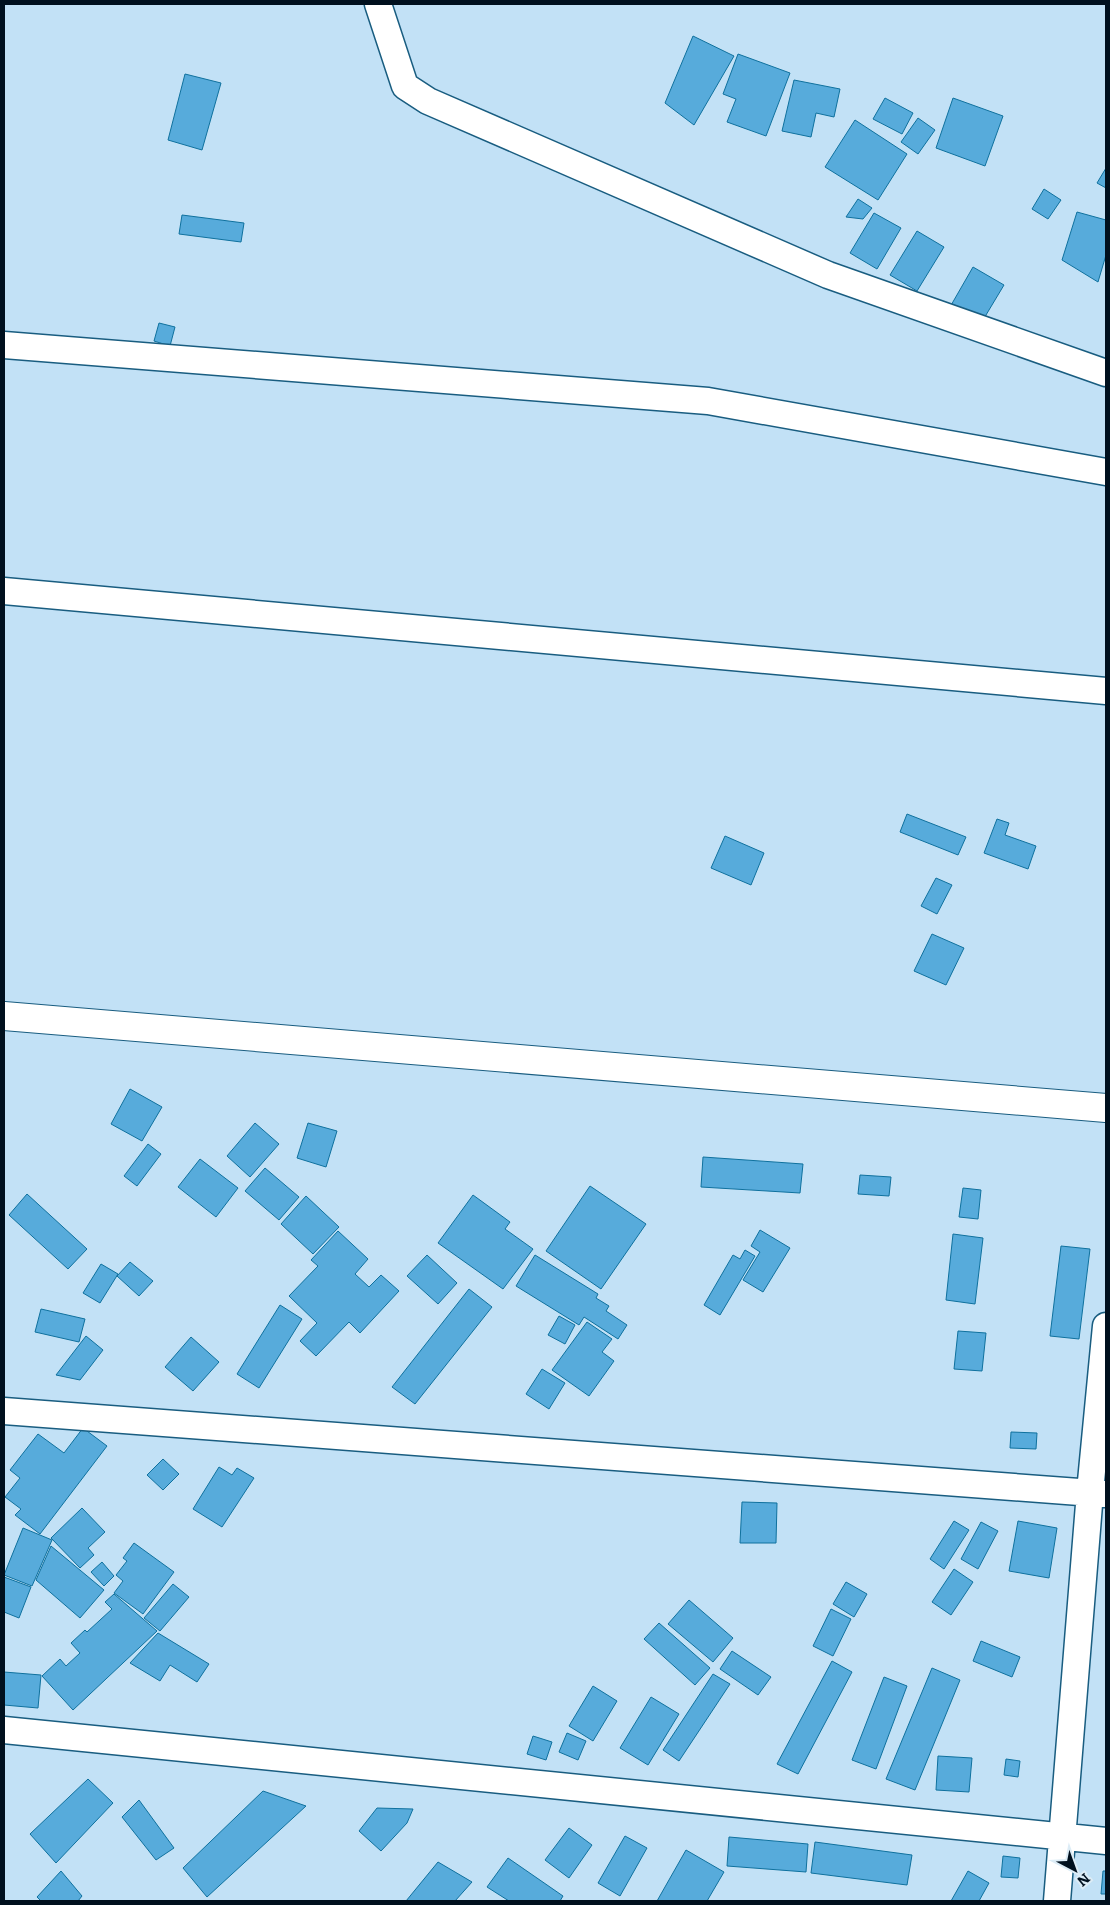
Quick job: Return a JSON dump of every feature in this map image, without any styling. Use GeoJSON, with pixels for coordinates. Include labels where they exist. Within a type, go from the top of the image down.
{"type":"FeatureCollection","features":[{"type":"Feature","properties":{"kind":"street"},"geometry":{"type":"LineString","coordinates":[[378,4],[405,86],[428,101],[828,274],[1106,373]]}},
{"type":"Feature","properties":{"kind":"street"},"geometry":{"type":"LineString","coordinates":[[4,345],[708,401],[1106,472]]}},
{"type":"Feature","properties":{"kind":"street"},"geometry":{"type":"LineString","coordinates":[[4,595],[1106,691]]}},
{"type":"Feature","properties":{"kind":"street"},"geometry":{"type":"LineString","coordinates":[[4,1016],[1106,1108]]}},
{"type":"Feature","properties":{"kind":"street"},"geometry":{"type":"LineString","coordinates":[[1057,1901],[1098,1493],[1106,1326]]}},
{"type":"Feature","properties":{"kind":"street"},"geometry":{"type":"LineString","coordinates":[[4,1411],[1098,1493]]}},
{"type":"Feature","properties":{"kind":"street"},"geometry":{"type":"LineString","coordinates":[[4,1730],[1106,1841]]}},
{"type":"Feature","properties":{"kind":"building"},"geometry":{"type":"Polygon","coordinates":[[[693,36],[734,56],[694,125],[665,103],[693,36]]]}},
{"type":"Feature","properties":{"kind":"building"},"geometry":{"type":"Polygon","coordinates":[[[738,54],[790,73],[766,136],[727,122],[736,99],[723,94],[738,54]]]}},
{"type":"Feature","properties":{"kind":"building"},"geometry":{"type":"Polygon","coordinates":[[[185,74],[221,83],[202,150],[168,140],[185,74]]]}},
{"type":"Feature","properties":{"kind":"building"},"geometry":{"type":"Polygon","coordinates":[[[794,80],[840,89],[834,117],[816,113],[811,137],[782,131],[794,80]]]}},
{"type":"Feature","properties":{"kind":"building"},"geometry":{"type":"Polygon","coordinates":[[[885,98],[913,113],[902,134],[873,119],[885,98]]]}},
{"type":"Feature","properties":{"kind":"building"},"geometry":{"type":"Polygon","coordinates":[[[953,98],[1003,116],[985,166],[936,148],[953,98]]]}},
{"type":"Feature","properties":{"kind":"building"},"geometry":{"type":"Polygon","coordinates":[[[918,118],[935,130],[918,154],[901,142],[918,118]]]}},
{"type":"Feature","properties":{"kind":"building"},"geometry":{"type":"Polygon","coordinates":[[[855,120],[907,154],[878,200],[825,167],[855,120]]]}},
{"type":"Feature","properties":{"kind":"building"},"geometry":{"type":"Polygon","coordinates":[[[1106,168],[1106,188],[1097,183],[1106,168]]]}},
{"type":"Feature","properties":{"kind":"building"},"geometry":{"type":"Polygon","coordinates":[[[1044,189],[1061,200],[1048,219],[1032,209],[1044,189]]]}},
{"type":"Feature","properties":{"kind":"building"},"geometry":{"type":"Polygon","coordinates":[[[858,199],[872,208],[863,219],[846,217],[858,199]]]}},
{"type":"Feature","properties":{"kind":"building"},"geometry":{"type":"Polygon","coordinates":[[[1077,212],[1106,220],[1106,255],[1098,282],[1062,260],[1077,212]]]}},
{"type":"Feature","properties":{"kind":"building"},"geometry":{"type":"Polygon","coordinates":[[[874,213],[901,228],[877,269],[850,253],[874,213]]]}},
{"type":"Feature","properties":{"kind":"building"},"geometry":{"type":"Polygon","coordinates":[[[182,215],[244,223],[241,242],[179,234],[182,215]]]}},
{"type":"Feature","properties":{"kind":"building"},"geometry":{"type":"Polygon","coordinates":[[[917,231],[944,247],[917,291],[890,275],[917,231]]]}},
{"type":"Feature","properties":{"kind":"building"},"geometry":{"type":"Polygon","coordinates":[[[973,267],[1004,285],[980,325],[950,307],[973,267]]]}},
{"type":"Feature","properties":{"kind":"building"},"geometry":{"type":"Polygon","coordinates":[[[159,323],[175,327],[170,346],[154,341],[159,323]]]}},
{"type":"Feature","properties":{"kind":"building"},"geometry":{"type":"Polygon","coordinates":[[[907,814],[966,837],[958,855],[900,832],[907,814]]]}},
{"type":"Feature","properties":{"kind":"building"},"geometry":{"type":"Polygon","coordinates":[[[997,819],[1009,823],[1005,835],[1036,846],[1028,869],[984,853],[997,819]]]}},
{"type":"Feature","properties":{"kind":"building"},"geometry":{"type":"Polygon","coordinates":[[[725,836],[764,853],[751,885],[711,868],[725,836]]]}},
{"type":"Feature","properties":{"kind":"building"},"geometry":{"type":"Polygon","coordinates":[[[936,878],[952,885],[937,914],[921,906],[936,878]]]}},
{"type":"Feature","properties":{"kind":"building"},"geometry":{"type":"Polygon","coordinates":[[[932,934],[964,948],[946,985],[914,971],[932,934]]]}},
{"type":"Feature","properties":{"kind":"building"},"geometry":{"type":"Polygon","coordinates":[[[130,1089],[162,1107],[142,1141],[111,1124],[130,1089]]]}},
{"type":"Feature","properties":{"kind":"building"},"geometry":{"type":"Polygon","coordinates":[[[255,1123],[279,1144],[250,1177],[227,1156],[255,1123]]]}},
{"type":"Feature","properties":{"kind":"building"},"geometry":{"type":"Polygon","coordinates":[[[308,1123],[337,1131],[326,1167],[297,1158],[308,1123]]]}},
{"type":"Feature","properties":{"kind":"building"},"geometry":{"type":"Polygon","coordinates":[[[148,1144],[161,1154],[137,1186],[124,1176],[148,1144]]]}},
{"type":"Feature","properties":{"kind":"building"},"geometry":{"type":"Polygon","coordinates":[[[703,1157],[803,1164],[800,1193],[701,1187],[703,1157]]]}},
{"type":"Feature","properties":{"kind":"building"},"geometry":{"type":"Polygon","coordinates":[[[200,1159],[238,1188],[216,1217],[178,1187],[200,1159]]]}},
{"type":"Feature","properties":{"kind":"building"},"geometry":{"type":"Polygon","coordinates":[[[265,1168],[299,1197],[279,1220],[245,1191],[265,1168]]]}},
{"type":"Feature","properties":{"kind":"building"},"geometry":{"type":"Polygon","coordinates":[[[860,1175],[891,1177],[889,1196],[858,1194],[860,1175]]]}},
{"type":"Feature","properties":{"kind":"building"},"geometry":{"type":"Polygon","coordinates":[[[590,1186],[646,1224],[601,1289],[546,1251],[590,1186]]]}},
{"type":"Feature","properties":{"kind":"building"},"geometry":{"type":"Polygon","coordinates":[[[963,1188],[981,1190],[978,1219],[959,1217],[963,1188]]]}},
{"type":"Feature","properties":{"kind":"building"},"geometry":{"type":"Polygon","coordinates":[[[27,1194],[87,1249],[68,1269],[9,1215],[27,1194]]]}},
{"type":"Feature","properties":{"kind":"building"},"geometry":{"type":"Polygon","coordinates":[[[473,1195],[510,1222],[505,1229],[533,1249],[503,1289],[438,1243],[473,1195]]]}},
{"type":"Feature","properties":{"kind":"building"},"geometry":{"type":"Polygon","coordinates":[[[306,1196],[339,1227],[313,1254],[281,1224],[306,1196]]]}},
{"type":"Feature","properties":{"kind":"building"},"geometry":{"type":"Polygon","coordinates":[[[760,1230],[790,1248],[763,1292],[743,1280],[760,1252],[751,1246],[760,1230]]]}},
{"type":"Feature","properties":{"kind":"building"},"geometry":{"type":"Polygon","coordinates":[[[338,1231],[368,1259],[355,1274],[369,1287],[381,1275],[399,1291],[360,1333],[349,1322],[316,1356],[300,1341],[317,1323],[289,1296],[318,1266],[311,1260],[338,1231]]]}},
{"type":"Feature","properties":{"kind":"building"},"geometry":{"type":"Polygon","coordinates":[[[953,1234],[983,1238],[975,1304],[946,1300],[953,1234]]]}},
{"type":"Feature","properties":{"kind":"building"},"geometry":{"type":"Polygon","coordinates":[[[1061,1246],[1090,1249],[1079,1339],[1050,1336],[1061,1246]]]}},
{"type":"Feature","properties":{"kind":"building"},"geometry":{"type":"Polygon","coordinates":[[[745,1250],[755,1256],[720,1315],[704,1305],[733,1255],[740,1259],[745,1250]]]}},
{"type":"Feature","properties":{"kind":"building"},"geometry":{"type":"Polygon","coordinates":[[[427,1255],[457,1283],[438,1304],[407,1276],[427,1255]]]}},
{"type":"Feature","properties":{"kind":"building"},"geometry":{"type":"Polygon","coordinates":[[[535,1255],[598,1294],[596,1298],[609,1306],[606,1311],[627,1325],[618,1339],[584,1317],[579,1325],[516,1286],[535,1255]]]}},
{"type":"Feature","properties":{"kind":"building"},"geometry":{"type":"Polygon","coordinates":[[[130,1262],[153,1281],[139,1296],[117,1276],[130,1262]]]}},
{"type":"Feature","properties":{"kind":"building"},"geometry":{"type":"Polygon","coordinates":[[[101,1264],[118,1274],[100,1303],[83,1293],[101,1264]]]}},
{"type":"Feature","properties":{"kind":"building"},"geometry":{"type":"Polygon","coordinates":[[[469,1289],[492,1307],[415,1404],[392,1387],[469,1289]]]}},
{"type":"Feature","properties":{"kind":"building"},"geometry":{"type":"Polygon","coordinates":[[[280,1305],[302,1319],[259,1388],[237,1374],[280,1305]]]}},
{"type":"Feature","properties":{"kind":"building"},"geometry":{"type":"Polygon","coordinates":[[[41,1309],[85,1319],[79,1342],[35,1332],[41,1309]]]}},
{"type":"Feature","properties":{"kind":"building"},"geometry":{"type":"Polygon","coordinates":[[[559,1316],[575,1325],[565,1344],[548,1335],[559,1316]]]}},
{"type":"Feature","properties":{"kind":"building"},"geometry":{"type":"Polygon","coordinates":[[[587,1322],[612,1339],[602,1352],[614,1361],[589,1396],[552,1370],[587,1322]]]}},
{"type":"Feature","properties":{"kind":"building"},"geometry":{"type":"Polygon","coordinates":[[[958,1331],[986,1333],[982,1371],[954,1369],[958,1331]]]}},
{"type":"Feature","properties":{"kind":"building"},"geometry":{"type":"Polygon","coordinates":[[[86,1336],[103,1350],[80,1380],[56,1375],[86,1336]]]}},
{"type":"Feature","properties":{"kind":"building"},"geometry":{"type":"Polygon","coordinates":[[[191,1337],[219,1362],[193,1391],[165,1367],[191,1337]]]}},
{"type":"Feature","properties":{"kind":"building"},"geometry":{"type":"Polygon","coordinates":[[[542,1369],[565,1383],[549,1409],[526,1394],[542,1369]]]}},
{"type":"Feature","properties":{"kind":"building"},"geometry":{"type":"Polygon","coordinates":[[[83,1428],[107,1446],[40,1534],[15,1515],[21,1509],[5,1497],[20,1478],[10,1470],[38,1434],[64,1453],[83,1428]]]}},
{"type":"Feature","properties":{"kind":"building"},"geometry":{"type":"Polygon","coordinates":[[[1011,1432],[1037,1433],[1036,1449],[1010,1448],[1011,1432]]]}},
{"type":"Feature","properties":{"kind":"building"},"geometry":{"type":"Polygon","coordinates":[[[163,1459],[179,1474],[163,1490],[147,1475],[163,1459]]]}},
{"type":"Feature","properties":{"kind":"building"},"geometry":{"type":"Polygon","coordinates":[[[219,1467],[232,1475],[237,1468],[254,1478],[222,1527],[193,1509],[219,1467]]]}},
{"type":"Feature","properties":{"kind":"building"},"geometry":{"type":"Polygon","coordinates":[[[742,1502],[777,1503],[776,1543],[740,1543],[742,1502]]]}},
{"type":"Feature","properties":{"kind":"building"},"geometry":{"type":"Polygon","coordinates":[[[82,1508],[105,1532],[88,1548],[94,1555],[80,1568],[51,1538],[82,1508]]]}},
{"type":"Feature","properties":{"kind":"building"},"geometry":{"type":"Polygon","coordinates":[[[954,1521],[969,1530],[944,1569],[930,1559],[954,1521]]]}},
{"type":"Feature","properties":{"kind":"building"},"geometry":{"type":"Polygon","coordinates":[[[1018,1521],[1057,1528],[1049,1578],[1009,1571],[1018,1521]]]}},
{"type":"Feature","properties":{"kind":"building"},"geometry":{"type":"Polygon","coordinates":[[[981,1522],[998,1531],[978,1569],[961,1559],[981,1522]]]}},
{"type":"Feature","properties":{"kind":"building"},"geometry":{"type":"Polygon","coordinates":[[[23,1528],[52,1540],[32,1586],[4,1575],[23,1528]]]}},
{"type":"Feature","properties":{"kind":"building"},"geometry":{"type":"Polygon","coordinates":[[[134,1543],[174,1572],[143,1614],[114,1593],[123,1581],[116,1575],[127,1561],[123,1558],[134,1543]]]}},
{"type":"Feature","properties":{"kind":"building"},"geometry":{"type":"Polygon","coordinates":[[[51,1546],[104,1590],[80,1618],[36,1580],[51,1546]]]}},
{"type":"Feature","properties":{"kind":"building"},"geometry":{"type":"Polygon","coordinates":[[[102,1562],[114,1576],[104,1586],[91,1572],[102,1562]]]}},
{"type":"Feature","properties":{"kind":"building"},"geometry":{"type":"Polygon","coordinates":[[[954,1569],[973,1582],[951,1615],[932,1602],[954,1569]]]}},
{"type":"Feature","properties":{"kind":"building"},"geometry":{"type":"Polygon","coordinates":[[[4,1577],[31,1587],[19,1618],[4,1612],[4,1577]]]}},
{"type":"Feature","properties":{"kind":"building"},"geometry":{"type":"Polygon","coordinates":[[[846,1582],[867,1594],[854,1617],[833,1604],[846,1582]]]}},
{"type":"Feature","properties":{"kind":"building"},"geometry":{"type":"Polygon","coordinates":[[[173,1584],[189,1597],[160,1631],[144,1618],[173,1584]]]}},
{"type":"Feature","properties":{"kind":"building"},"geometry":{"type":"Polygon","coordinates":[[[114,1594],[157,1631],[73,1710],[42,1676],[60,1659],[66,1666],[80,1653],[71,1643],[85,1630],[87,1632],[112,1609],[105,1602],[114,1594]]]}},
{"type":"Feature","properties":{"kind":"building"},"geometry":{"type":"Polygon","coordinates":[[[689,1600],[733,1638],[713,1662],[668,1624],[689,1600]]]}},
{"type":"Feature","properties":{"kind":"building"},"geometry":{"type":"Polygon","coordinates":[[[831,1609],[851,1619],[833,1656],[813,1646],[831,1609]]]}},
{"type":"Feature","properties":{"kind":"building"},"geometry":{"type":"Polygon","coordinates":[[[659,1623],[710,1668],[695,1685],[644,1639],[659,1623]]]}},
{"type":"Feature","properties":{"kind":"building"},"geometry":{"type":"Polygon","coordinates":[[[158,1633],[209,1664],[197,1682],[170,1665],[160,1681],[130,1663],[158,1633]]]}},
{"type":"Feature","properties":{"kind":"building"},"geometry":{"type":"Polygon","coordinates":[[[981,1641],[1020,1657],[1012,1677],[973,1661],[981,1641]]]}},
{"type":"Feature","properties":{"kind":"building"},"geometry":{"type":"Polygon","coordinates":[[[732,1651],[771,1677],[758,1695],[720,1669],[732,1651]]]}},
{"type":"Feature","properties":{"kind":"building"},"geometry":{"type":"Polygon","coordinates":[[[832,1661],[852,1672],[798,1774],[777,1764],[832,1661]]]}},
{"type":"Feature","properties":{"kind":"building"},"geometry":{"type":"Polygon","coordinates":[[[932,1668],[960,1680],[915,1790],[886,1779],[932,1668]]]}},
{"type":"Feature","properties":{"kind":"building"},"geometry":{"type":"Polygon","coordinates":[[[4,1672],[41,1675],[38,1708],[4,1705],[4,1672]]]}},
{"type":"Feature","properties":{"kind":"building"},"geometry":{"type":"Polygon","coordinates":[[[713,1674],[730,1684],[679,1761],[663,1750],[713,1674]]]}},
{"type":"Feature","properties":{"kind":"building"},"geometry":{"type":"Polygon","coordinates":[[[884,1677],[907,1686],[876,1769],[852,1760],[884,1677]]]}},
{"type":"Feature","properties":{"kind":"building"},"geometry":{"type":"Polygon","coordinates":[[[593,1686],[617,1701],[593,1741],[569,1726],[593,1686]]]}},
{"type":"Feature","properties":{"kind":"building"},"geometry":{"type":"Polygon","coordinates":[[[651,1697],[679,1714],[648,1765],[620,1748],[651,1697]]]}},
{"type":"Feature","properties":{"kind":"building"},"geometry":{"type":"Polygon","coordinates":[[[567,1733],[586,1741],[578,1760],[559,1752],[567,1733]]]}},
{"type":"Feature","properties":{"kind":"building"},"geometry":{"type":"Polygon","coordinates":[[[533,1736],[552,1742],[546,1760],[527,1754],[533,1736]]]}},
{"type":"Feature","properties":{"kind":"building"},"geometry":{"type":"Polygon","coordinates":[[[938,1756],[972,1758],[969,1792],[936,1790],[938,1756]]]}},
{"type":"Feature","properties":{"kind":"building"},"geometry":{"type":"Polygon","coordinates":[[[1006,1759],[1020,1761],[1018,1777],[1004,1775],[1006,1759]]]}},
{"type":"Feature","properties":{"kind":"building"},"geometry":{"type":"Polygon","coordinates":[[[88,1779],[113,1803],[56,1863],[30,1834],[88,1779]]]}},
{"type":"Feature","properties":{"kind":"building"},"geometry":{"type":"Polygon","coordinates":[[[263,1791],[306,1806],[207,1897],[183,1868],[263,1791]]]}},
{"type":"Feature","properties":{"kind":"building"},"geometry":{"type":"Polygon","coordinates":[[[139,1800],[174,1848],[156,1860],[122,1817],[139,1800]]]}},
{"type":"Feature","properties":{"kind":"building"},"geometry":{"type":"Polygon","coordinates":[[[377,1808],[413,1809],[407,1823],[381,1851],[359,1831],[377,1808]]]}},
{"type":"Feature","properties":{"kind":"building"},"geometry":{"type":"Polygon","coordinates":[[[569,1828],[592,1845],[569,1878],[545,1860],[569,1828]]]}},
{"type":"Feature","properties":{"kind":"building"},"geometry":{"type":"Polygon","coordinates":[[[625,1836],[647,1848],[620,1896],[598,1883],[625,1836]]]}},
{"type":"Feature","properties":{"kind":"building"},"geometry":{"type":"Polygon","coordinates":[[[729,1837],[808,1844],[806,1872],[727,1866],[729,1837]]]}},
{"type":"Feature","properties":{"kind":"building"},"geometry":{"type":"Polygon","coordinates":[[[815,1842],[912,1855],[907,1885],[811,1873],[815,1842]]]}},
{"type":"Feature","properties":{"kind":"building"},"geometry":{"type":"Polygon","coordinates":[[[686,1850],[724,1872],[707,1901],[657,1901],[686,1850]]]}},
{"type":"Feature","properties":{"kind":"building"},"geometry":{"type":"Polygon","coordinates":[[[1003,1856],[1020,1858],[1018,1878],[1001,1877],[1003,1856]]]}},
{"type":"Feature","properties":{"kind":"building"},"geometry":{"type":"Polygon","coordinates":[[[508,1858],[563,1896],[560,1901],[509,1901],[487,1887],[508,1858]]]}},
{"type":"Feature","properties":{"kind":"building"},"geometry":{"type":"Polygon","coordinates":[[[438,1862],[472,1882],[455,1901],[406,1901],[438,1862]]]}},
{"type":"Feature","properties":{"kind":"building"},"geometry":{"type":"Polygon","coordinates":[[[61,1871],[82,1896],[78,1901],[41,1901],[37,1897],[61,1871]]]}},
{"type":"Feature","properties":{"kind":"building"},"geometry":{"type":"Polygon","coordinates":[[[968,1871],[989,1883],[979,1901],[951,1901],[968,1871]]]}},
{"type":"Feature","properties":{"kind":"building"},"geometry":{"type":"Polygon","coordinates":[[[1103,1871],[1106,1871],[1106,1894],[1101,1894],[1103,1871]]]}}]}
